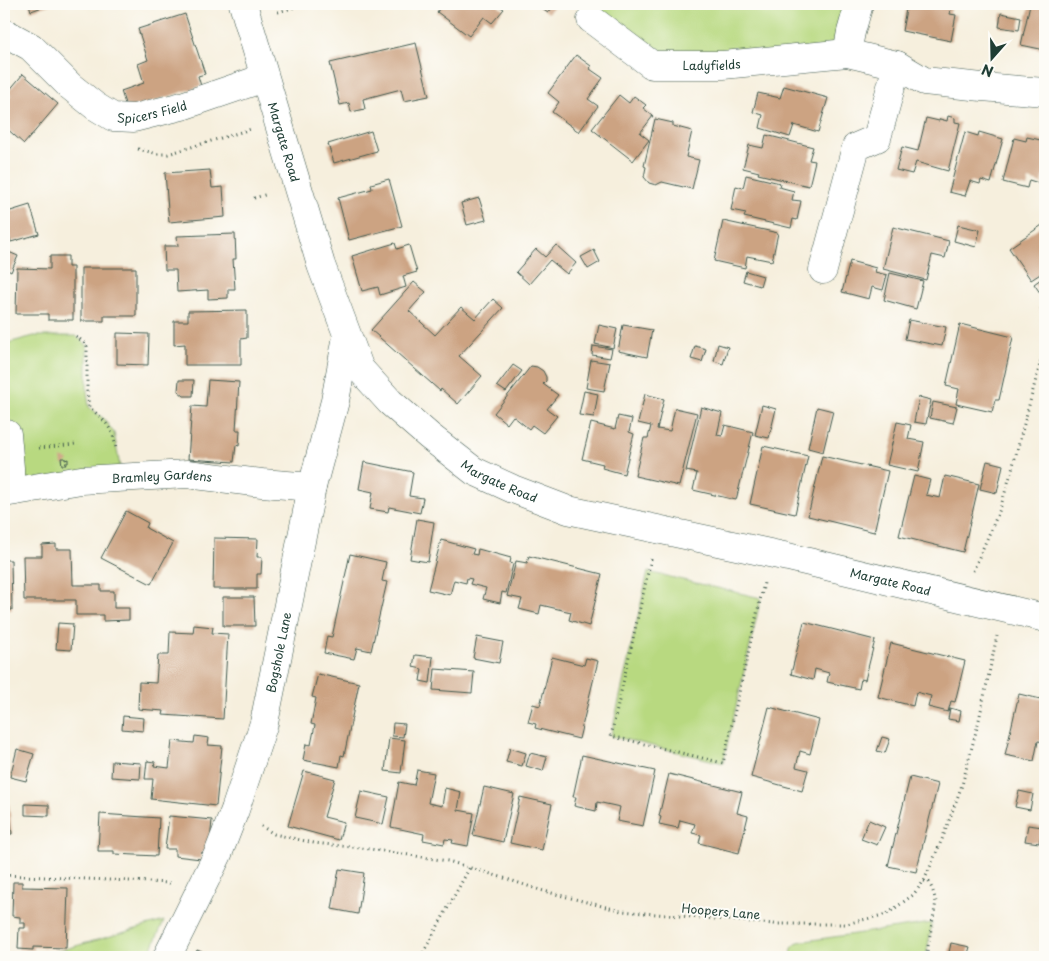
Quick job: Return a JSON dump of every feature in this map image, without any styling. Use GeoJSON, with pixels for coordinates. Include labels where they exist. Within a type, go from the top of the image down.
{"type":"FeatureCollection","features":[{"type":"Feature","properties":{"kind":"street","name":"Margate Road"},"geometry":{"type":"LineString","coordinates":[[243,4],[321,265],[360,369],[390,402],[429,436],[474,471],[513,489],[568,510],[771,553],[1045,618]]}},
{"type":"Feature","properties":{"kind":"street"},"geometry":{"type":"LineString","coordinates":[[847,53],[859,4]]}},
{"type":"Feature","properties":{"kind":"street","name":"Ladyfields"},"geometry":{"type":"LineString","coordinates":[[591,19],[652,65],[722,65],[847,53],[897,65],[924,81],[1045,92]]}},
{"type":"Feature","properties":{"kind":"street","name":"Spicers Field"},"geometry":{"type":"LineString","coordinates":[[4,34],[30,47],[70,86],[95,106],[113,117],[134,118],[182,106],[264,78]]}},
{"type":"Feature","properties":{"kind":"street"},"geometry":{"type":"LineString","coordinates":[[823,270],[856,147],[877,138],[897,65]]}},
{"type":"Feature","properties":{"kind":"street","name":"Bogshole Lane"},"geometry":{"type":"LineString","coordinates":[[167,957],[218,854],[264,723],[312,487],[335,400],[347,334]]}},
{"type":"Feature","properties":{"kind":"street","name":"Bramley Gardens"},"geometry":{"type":"LineString","coordinates":[[8,443],[10,468],[7,492],[81,480],[187,474],[312,487]]}},
{"type":"Feature","properties":{"kind":"path"},"geometry":{"type":"LineString","coordinates":[[76,336],[87,345],[89,407],[104,420],[114,433],[122,478]]}},
{"type":"Feature","properties":{"kind":"path"},"geometry":{"type":"LineString","coordinates":[[960,599],[983,551],[1000,509],[1044,350]]}},
{"type":"Feature","properties":{"kind":"path"},"geometry":{"type":"LineString","coordinates":[[8,443],[76,444]]}},
{"type":"Feature","properties":{"kind":"path"},"geometry":{"type":"LineString","coordinates":[[658,529],[610,736],[723,763],[771,553]]}},
{"type":"Feature","properties":{"kind":"path","name":"Hoopers Lane"},"geometry":{"type":"LineString","coordinates":[[235,810],[274,834],[314,843],[370,849],[448,861],[540,890],[621,911],[774,924],[846,924],[887,914],[913,895],[924,881],[943,837],[962,785],[979,720],[1003,609]]}},
{"type":"Feature","properties":{"kind":"path"},"geometry":{"type":"LineString","coordinates":[[421,957],[470,867]]}},
{"type":"Feature","properties":{"kind":"path"},"geometry":{"type":"LineString","coordinates":[[4,875],[203,884]]}},
{"type":"Feature","properties":{"kind":"path"},"geometry":{"type":"LineString","coordinates":[[924,881],[929,882],[936,902],[926,957]]}},
{"type":"Feature","properties":{"kind":"green space"},"geometry":{"type":"Polygon","coordinates":[[[575,4],[859,4],[847,53],[652,65],[591,19],[575,4]]]}},
{"type":"Feature","properties":{"kind":"green space"},"geometry":{"type":"Polygon","coordinates":[[[34,336],[76,336],[87,345],[89,407],[104,419],[114,433],[122,478],[22,480],[7,434],[4,415],[4,344],[34,336]]]}},
{"type":"Feature","properties":{"kind":"green space"},"geometry":{"type":"Polygon","coordinates":[[[648,572],[761,598],[723,763],[611,736],[648,572]]]}},
{"type":"Feature","properties":{"kind":"green space"},"geometry":{"type":"Polygon","coordinates":[[[164,921],[148,957],[37,957],[164,921]]]}},
{"type":"Feature","properties":{"kind":"green space"},"geometry":{"type":"Polygon","coordinates":[[[932,923],[926,957],[791,957],[792,948],[798,942],[932,923]]]}},
{"type":"Feature","properties":{"kind":"building"},"geometry":{"type":"Polygon","coordinates":[[[29,4],[51,4],[31,11],[29,4]]]}},
{"type":"Feature","properties":{"kind":"building"},"geometry":{"type":"Polygon","coordinates":[[[152,4],[167,4],[152,8],[152,4]]]}},
{"type":"Feature","properties":{"kind":"building"},"geometry":{"type":"Polygon","coordinates":[[[443,4],[496,4],[504,9],[492,23],[484,17],[469,36],[437,12],[443,4]]]}},
{"type":"Feature","properties":{"kind":"building"},"geometry":{"type":"Polygon","coordinates":[[[541,4],[556,4],[548,13],[539,7],[541,4]]]}},
{"type":"Feature","properties":{"kind":"building"},"geometry":{"type":"Polygon","coordinates":[[[907,4],[952,4],[950,14],[956,15],[951,41],[902,31],[907,4]]]}},
{"type":"Feature","properties":{"kind":"building"},"geometry":{"type":"Polygon","coordinates":[[[1030,4],[1045,4],[1045,50],[1021,45],[1030,4]]]}},
{"type":"Feature","properties":{"kind":"building"},"geometry":{"type":"Polygon","coordinates":[[[1001,13],[1021,17],[1019,30],[999,27],[1001,13]]]}},
{"type":"Feature","properties":{"kind":"building"},"geometry":{"type":"Polygon","coordinates":[[[185,14],[205,74],[198,76],[201,86],[127,110],[121,91],[144,83],[138,64],[148,60],[138,29],[185,14]]]}},
{"type":"Feature","properties":{"kind":"building"},"geometry":{"type":"Polygon","coordinates":[[[416,43],[429,96],[404,101],[401,89],[363,99],[365,109],[351,112],[349,103],[340,105],[330,63],[416,43]]]}},
{"type":"Feature","properties":{"kind":"building"},"geometry":{"type":"Polygon","coordinates":[[[576,55],[591,66],[590,69],[603,78],[588,99],[598,106],[579,132],[552,112],[559,102],[548,93],[576,55]]]}},
{"type":"Feature","properties":{"kind":"building"},"geometry":{"type":"Polygon","coordinates":[[[23,74],[58,104],[24,144],[4,126],[4,104],[11,95],[8,92],[23,74]]]}},
{"type":"Feature","properties":{"kind":"building"},"geometry":{"type":"Polygon","coordinates":[[[784,86],[828,98],[818,132],[794,125],[790,137],[760,128],[763,115],[753,112],[758,93],[780,98],[784,86]]]}},
{"type":"Feature","properties":{"kind":"building"},"geometry":{"type":"Polygon","coordinates":[[[619,95],[629,103],[634,96],[646,105],[643,108],[653,116],[640,133],[649,140],[633,161],[592,129],[619,95]]]}},
{"type":"Feature","properties":{"kind":"building"},"geometry":{"type":"Polygon","coordinates":[[[948,116],[955,118],[955,122],[960,123],[948,171],[916,162],[912,174],[896,170],[902,147],[918,151],[926,118],[947,121],[948,116]]]}},
{"type":"Feature","properties":{"kind":"building"},"geometry":{"type":"Polygon","coordinates":[[[655,119],[673,123],[673,126],[692,131],[686,157],[699,160],[692,189],[662,182],[656,185],[649,183],[644,177],[646,167],[644,166],[655,119]]]}},
{"type":"Feature","properties":{"kind":"building"},"geometry":{"type":"Polygon","coordinates":[[[371,131],[377,151],[334,163],[328,144],[371,131]]]}},
{"type":"Feature","properties":{"kind":"building"},"geometry":{"type":"Polygon","coordinates":[[[965,132],[978,136],[979,132],[1003,139],[991,183],[981,180],[980,184],[970,181],[965,196],[949,192],[965,132]]]}},
{"type":"Feature","properties":{"kind":"building"},"geometry":{"type":"Polygon","coordinates":[[[766,135],[813,147],[809,160],[815,161],[809,186],[758,174],[759,172],[743,168],[749,145],[763,148],[766,135]]]}},
{"type":"Feature","properties":{"kind":"building"},"geometry":{"type":"Polygon","coordinates":[[[1027,137],[1045,141],[1045,172],[1042,184],[1029,180],[1027,188],[1003,182],[1014,138],[1026,141],[1027,137]]]}},
{"type":"Feature","properties":{"kind":"building"},"geometry":{"type":"Polygon","coordinates":[[[210,170],[212,188],[223,187],[225,217],[169,222],[165,173],[210,170]]]}},
{"type":"Feature","properties":{"kind":"building"},"geometry":{"type":"Polygon","coordinates":[[[746,175],[780,183],[779,187],[794,191],[792,200],[801,201],[797,220],[793,219],[791,228],[744,217],[746,213],[731,210],[736,186],[743,188],[746,175]]]}},
{"type":"Feature","properties":{"kind":"building"},"geometry":{"type":"Polygon","coordinates":[[[389,179],[402,226],[349,240],[338,198],[372,189],[371,184],[389,179]]]}},
{"type":"Feature","properties":{"kind":"building"},"geometry":{"type":"Polygon","coordinates":[[[479,198],[486,220],[467,225],[461,203],[479,198]]]}},
{"type":"Feature","properties":{"kind":"building"},"geometry":{"type":"Polygon","coordinates":[[[30,205],[39,234],[11,242],[4,213],[30,205]]]}},
{"type":"Feature","properties":{"kind":"building"},"geometry":{"type":"Polygon","coordinates":[[[723,221],[778,233],[772,261],[747,256],[745,268],[714,261],[723,221]]]}},
{"type":"Feature","properties":{"kind":"building"},"geometry":{"type":"Polygon","coordinates":[[[1045,223],[1045,271],[1031,280],[1009,248],[1045,223]]]}},
{"type":"Feature","properties":{"kind":"building"},"geometry":{"type":"Polygon","coordinates":[[[958,225],[980,230],[976,247],[954,241],[958,225]]]}},
{"type":"Feature","properties":{"kind":"building"},"geometry":{"type":"Polygon","coordinates":[[[893,227],[949,241],[945,258],[932,255],[926,280],[883,269],[893,227]]]}},
{"type":"Feature","properties":{"kind":"building"},"geometry":{"type":"Polygon","coordinates":[[[235,234],[236,259],[233,259],[235,289],[228,289],[228,298],[208,299],[208,290],[177,292],[176,270],[165,270],[164,246],[178,246],[177,236],[235,234]]]}},
{"type":"Feature","properties":{"kind":"building"},"geometry":{"type":"Polygon","coordinates":[[[395,243],[397,249],[409,245],[417,272],[403,276],[406,287],[380,295],[378,287],[362,291],[352,256],[395,243]]]}},
{"type":"Feature","properties":{"kind":"building"},"geometry":{"type":"Polygon","coordinates":[[[556,245],[576,263],[567,274],[550,260],[529,284],[516,272],[536,249],[545,257],[556,245]]]}},
{"type":"Feature","properties":{"kind":"building"},"geometry":{"type":"Polygon","coordinates":[[[4,250],[18,256],[11,272],[4,268],[4,250]]]}},
{"type":"Feature","properties":{"kind":"building"},"geometry":{"type":"Polygon","coordinates":[[[594,250],[600,262],[588,269],[581,257],[594,250]]]}},
{"type":"Feature","properties":{"kind":"building"},"geometry":{"type":"Polygon","coordinates":[[[50,256],[68,256],[68,267],[73,267],[73,320],[48,320],[48,314],[16,314],[17,268],[50,269],[50,256]]]}},
{"type":"Feature","properties":{"kind":"building"},"geometry":{"type":"Polygon","coordinates":[[[850,261],[876,268],[875,272],[887,275],[883,290],[872,287],[869,299],[842,292],[850,261]]]}},
{"type":"Feature","properties":{"kind":"building"},"geometry":{"type":"Polygon","coordinates":[[[81,268],[136,268],[136,316],[104,316],[104,321],[81,321],[81,268]]]}},
{"type":"Feature","properties":{"kind":"building"},"geometry":{"type":"Polygon","coordinates":[[[746,271],[763,276],[760,286],[743,281],[746,271]]]}},
{"type":"Feature","properties":{"kind":"building"},"geometry":{"type":"Polygon","coordinates":[[[890,273],[923,281],[916,309],[884,300],[890,273]]]}},
{"type":"Feature","properties":{"kind":"building"},"geometry":{"type":"Polygon","coordinates":[[[1045,276],[1045,300],[1034,284],[1045,276]]]}},
{"type":"Feature","properties":{"kind":"building"},"geometry":{"type":"Polygon","coordinates":[[[414,282],[426,292],[409,311],[435,335],[461,307],[475,319],[493,299],[503,308],[459,356],[482,376],[458,404],[441,389],[440,391],[371,330],[414,282]]]}},
{"type":"Feature","properties":{"kind":"building"},"geometry":{"type":"Polygon","coordinates":[[[1045,304],[1045,316],[1040,308],[1045,304]]]}},
{"type":"Feature","properties":{"kind":"building"},"geometry":{"type":"Polygon","coordinates":[[[247,310],[247,338],[241,339],[241,365],[185,365],[185,344],[174,345],[174,321],[188,321],[188,311],[247,310]]]}},
{"type":"Feature","properties":{"kind":"building"},"geometry":{"type":"Polygon","coordinates":[[[909,320],[946,327],[942,346],[905,339],[909,320]]]}},
{"type":"Feature","properties":{"kind":"building"},"geometry":{"type":"Polygon","coordinates":[[[960,324],[1013,337],[999,400],[995,400],[992,412],[956,404],[959,389],[946,386],[960,324]]]}},
{"type":"Feature","properties":{"kind":"building"},"geometry":{"type":"Polygon","coordinates":[[[599,325],[617,329],[613,348],[595,344],[599,325]]]}},
{"type":"Feature","properties":{"kind":"building"},"geometry":{"type":"Polygon","coordinates":[[[623,325],[652,330],[647,357],[618,351],[623,325]]]}},
{"type":"Feature","properties":{"kind":"building"},"geometry":{"type":"Polygon","coordinates":[[[117,333],[149,334],[148,365],[117,364],[117,333]]]}},
{"type":"Feature","properties":{"kind":"building"},"geometry":{"type":"Polygon","coordinates":[[[718,344],[728,347],[723,364],[714,361],[718,344]]]}},
{"type":"Feature","properties":{"kind":"building"},"geometry":{"type":"Polygon","coordinates":[[[593,346],[612,349],[610,358],[592,355],[593,346]]]}},
{"type":"Feature","properties":{"kind":"building"},"geometry":{"type":"Polygon","coordinates":[[[695,346],[706,349],[702,362],[691,359],[695,346]]]}},
{"type":"Feature","properties":{"kind":"building"},"geometry":{"type":"Polygon","coordinates":[[[591,360],[610,363],[604,391],[586,388],[591,360]]]}},
{"type":"Feature","properties":{"kind":"building"},"geometry":{"type":"Polygon","coordinates":[[[513,365],[522,371],[506,392],[497,386],[513,365]]]}},
{"type":"Feature","properties":{"kind":"building"},"geometry":{"type":"Polygon","coordinates":[[[531,366],[543,371],[546,381],[543,384],[558,395],[547,409],[557,416],[543,433],[532,425],[529,429],[513,416],[507,424],[494,413],[531,366]]]}},
{"type":"Feature","properties":{"kind":"building"},"geometry":{"type":"Polygon","coordinates":[[[179,380],[194,380],[193,396],[184,396],[178,391],[179,380]]]}},
{"type":"Feature","properties":{"kind":"building"},"geometry":{"type":"Polygon","coordinates":[[[208,380],[239,382],[236,430],[240,430],[239,446],[236,445],[234,462],[188,459],[192,406],[206,407],[208,380]]]}},
{"type":"Feature","properties":{"kind":"building"},"geometry":{"type":"Polygon","coordinates":[[[584,391],[598,394],[594,417],[579,415],[584,391]]]}},
{"type":"Feature","properties":{"kind":"building"},"geometry":{"type":"Polygon","coordinates":[[[645,394],[664,399],[657,429],[670,431],[675,408],[697,413],[679,486],[635,476],[644,438],[648,438],[651,426],[638,423],[645,394]]]}},
{"type":"Feature","properties":{"kind":"building"},"geometry":{"type":"Polygon","coordinates":[[[919,397],[931,400],[926,424],[914,422],[919,397]]]}},
{"type":"Feature","properties":{"kind":"building"},"geometry":{"type":"Polygon","coordinates":[[[933,402],[957,407],[953,423],[930,418],[933,402]]]}},
{"type":"Feature","properties":{"kind":"building"},"geometry":{"type":"Polygon","coordinates":[[[762,405],[776,409],[769,438],[755,435],[762,405]]]}},
{"type":"Feature","properties":{"kind":"building"},"geometry":{"type":"Polygon","coordinates":[[[701,407],[722,413],[717,435],[722,436],[725,425],[753,432],[736,500],[693,490],[697,473],[686,471],[701,407]]]}},
{"type":"Feature","properties":{"kind":"building"},"geometry":{"type":"Polygon","coordinates":[[[817,407],[833,411],[823,452],[808,448],[817,407]]]}},
{"type":"Feature","properties":{"kind":"building"},"geometry":{"type":"Polygon","coordinates":[[[618,416],[632,419],[629,432],[634,434],[624,474],[602,468],[603,464],[582,459],[591,423],[615,429],[618,416]]]}},
{"type":"Feature","properties":{"kind":"building"},"geometry":{"type":"Polygon","coordinates":[[[897,422],[911,425],[908,439],[924,442],[918,472],[887,465],[897,422]]]}},
{"type":"Feature","properties":{"kind":"building"},"geometry":{"type":"Polygon","coordinates":[[[763,446],[808,456],[795,514],[750,504],[763,446]]]}},
{"type":"Feature","properties":{"kind":"building"},"geometry":{"type":"Polygon","coordinates":[[[822,456],[888,471],[874,532],[808,516],[822,456]]]}},
{"type":"Feature","properties":{"kind":"building"},"geometry":{"type":"Polygon","coordinates":[[[61,458],[68,459],[68,463],[65,463],[66,465],[62,465],[61,458]]]}},
{"type":"Feature","properties":{"kind":"building"},"geometry":{"type":"Polygon","coordinates":[[[987,461],[1003,465],[997,493],[980,489],[987,461]]]}},
{"type":"Feature","properties":{"kind":"building"},"geometry":{"type":"Polygon","coordinates":[[[364,462],[413,472],[409,496],[423,498],[420,513],[389,507],[388,512],[370,509],[373,492],[359,489],[364,462]]]}},
{"type":"Feature","properties":{"kind":"building"},"geometry":{"type":"Polygon","coordinates":[[[914,476],[930,480],[926,495],[940,498],[945,476],[979,484],[963,552],[899,536],[914,476]]]}},
{"type":"Feature","properties":{"kind":"building"},"geometry":{"type":"Polygon","coordinates":[[[126,511],[148,523],[146,528],[173,543],[151,584],[101,558],[126,511]]]}},
{"type":"Feature","properties":{"kind":"building"},"geometry":{"type":"Polygon","coordinates":[[[417,519],[434,522],[428,562],[410,559],[417,519]]]}},
{"type":"Feature","properties":{"kind":"building"},"geometry":{"type":"Polygon","coordinates":[[[214,538],[258,539],[257,557],[262,557],[261,574],[257,574],[257,589],[213,589],[214,538]]]}},
{"type":"Feature","properties":{"kind":"building"},"geometry":{"type":"Polygon","coordinates":[[[441,540],[474,549],[472,554],[477,555],[478,549],[511,558],[510,563],[513,564],[506,593],[502,592],[500,603],[483,599],[486,588],[470,584],[472,579],[467,578],[466,583],[454,580],[450,595],[428,590],[441,540]]]}},
{"type":"Feature","properties":{"kind":"building"},"geometry":{"type":"Polygon","coordinates":[[[56,544],[56,549],[72,549],[73,585],[101,585],[101,591],[114,591],[114,608],[129,608],[129,620],[103,621],[103,615],[76,615],[76,600],[24,600],[23,556],[42,556],[42,545],[56,544]]]}},
{"type":"Feature","properties":{"kind":"building"},"geometry":{"type":"Polygon","coordinates":[[[350,554],[386,562],[382,581],[387,582],[371,651],[357,648],[354,659],[324,653],[327,636],[332,637],[350,554]]]}},
{"type":"Feature","properties":{"kind":"building"},"geometry":{"type":"Polygon","coordinates":[[[529,556],[602,574],[589,626],[569,620],[571,612],[541,605],[539,614],[519,609],[522,599],[507,596],[516,561],[527,563],[529,556]]]}},
{"type":"Feature","properties":{"kind":"building"},"geometry":{"type":"Polygon","coordinates":[[[4,560],[11,560],[12,610],[4,610],[4,560]]]}},
{"type":"Feature","properties":{"kind":"building"},"geometry":{"type":"Polygon","coordinates":[[[223,597],[254,597],[255,626],[223,626],[223,597]]]}},
{"type":"Feature","properties":{"kind":"building"},"geometry":{"type":"Polygon","coordinates":[[[804,622],[875,640],[865,680],[861,679],[859,689],[827,682],[829,673],[815,669],[813,680],[791,674],[804,622]]]}},
{"type":"Feature","properties":{"kind":"building"},"geometry":{"type":"Polygon","coordinates":[[[58,623],[73,624],[71,650],[56,649],[58,623]]]}},
{"type":"Feature","properties":{"kind":"building"},"geometry":{"type":"Polygon","coordinates":[[[194,625],[213,627],[212,633],[228,634],[223,719],[163,715],[164,711],[138,709],[139,682],[156,683],[158,655],[169,655],[170,632],[193,633],[194,625]]]}},
{"type":"Feature","properties":{"kind":"building"},"geometry":{"type":"Polygon","coordinates":[[[477,637],[503,642],[499,663],[473,658],[477,637]]]}},
{"type":"Feature","properties":{"kind":"building"},"geometry":{"type":"Polygon","coordinates":[[[891,643],[965,661],[955,702],[951,701],[948,712],[928,707],[931,696],[916,692],[913,706],[878,697],[891,643]]]}},
{"type":"Feature","properties":{"kind":"building"},"geometry":{"type":"Polygon","coordinates":[[[415,655],[433,657],[430,683],[420,681],[422,669],[413,667],[415,655]]]}},
{"type":"Feature","properties":{"kind":"building"},"geometry":{"type":"Polygon","coordinates":[[[552,657],[584,665],[586,658],[598,661],[579,739],[535,728],[536,724],[528,722],[533,704],[540,706],[552,657]]]}},
{"type":"Feature","properties":{"kind":"building"},"geometry":{"type":"Polygon","coordinates":[[[435,669],[474,672],[472,693],[433,690],[435,669]]]}},
{"type":"Feature","properties":{"kind":"building"},"geometry":{"type":"Polygon","coordinates":[[[318,674],[359,683],[344,756],[341,755],[339,767],[303,760],[306,744],[311,745],[315,725],[311,724],[316,698],[312,697],[318,674]]]}},
{"type":"Feature","properties":{"kind":"building"},"geometry":{"type":"Polygon","coordinates":[[[1019,694],[1045,700],[1045,742],[1038,741],[1034,761],[1005,755],[1019,694]]]}},
{"type":"Feature","properties":{"kind":"building"},"geometry":{"type":"Polygon","coordinates":[[[769,707],[819,720],[810,754],[800,751],[796,767],[808,770],[802,791],[751,777],[769,707]]]}},
{"type":"Feature","properties":{"kind":"building"},"geometry":{"type":"Polygon","coordinates":[[[950,708],[961,711],[959,721],[948,719],[950,708]]]}},
{"type":"Feature","properties":{"kind":"building"},"geometry":{"type":"Polygon","coordinates":[[[123,716],[144,718],[143,731],[122,729],[123,716]]]}},
{"type":"Feature","properties":{"kind":"building"},"geometry":{"type":"Polygon","coordinates":[[[393,723],[405,724],[403,737],[392,736],[393,723]]]}},
{"type":"Feature","properties":{"kind":"building"},"geometry":{"type":"Polygon","coordinates":[[[195,736],[209,738],[208,745],[222,746],[216,806],[151,799],[153,779],[145,779],[147,761],[155,762],[154,766],[169,768],[172,741],[194,743],[195,736]]]}},
{"type":"Feature","properties":{"kind":"building"},"geometry":{"type":"Polygon","coordinates":[[[882,737],[890,739],[885,753],[877,751],[882,737]]]}},
{"type":"Feature","properties":{"kind":"building"},"geometry":{"type":"Polygon","coordinates":[[[389,738],[405,740],[401,773],[385,771],[389,738]]]}},
{"type":"Feature","properties":{"kind":"building"},"geometry":{"type":"Polygon","coordinates":[[[510,748],[526,753],[522,766],[506,762],[510,748]]]}},
{"type":"Feature","properties":{"kind":"building"},"geometry":{"type":"Polygon","coordinates":[[[17,749],[34,754],[26,781],[10,777],[17,749]]]}},
{"type":"Feature","properties":{"kind":"building"},"geometry":{"type":"Polygon","coordinates":[[[530,753],[547,757],[543,771],[526,766],[530,753]]]}},
{"type":"Feature","properties":{"kind":"building"},"geometry":{"type":"Polygon","coordinates":[[[582,755],[655,771],[643,826],[617,821],[620,807],[597,802],[596,811],[574,806],[576,797],[573,797],[582,755]]]}},
{"type":"Feature","properties":{"kind":"building"},"geometry":{"type":"Polygon","coordinates":[[[112,761],[141,763],[140,779],[111,777],[112,761]]]}},
{"type":"Feature","properties":{"kind":"building"},"geometry":{"type":"Polygon","coordinates":[[[417,770],[434,773],[428,803],[442,806],[445,788],[461,792],[458,810],[474,813],[468,846],[452,843],[453,840],[445,839],[444,844],[423,840],[424,834],[391,827],[399,782],[414,785],[417,770]]]}},
{"type":"Feature","properties":{"kind":"building"},"geometry":{"type":"Polygon","coordinates":[[[304,771],[335,779],[324,817],[344,822],[339,840],[288,826],[304,771]]]}},
{"type":"Feature","properties":{"kind":"building"},"geometry":{"type":"Polygon","coordinates":[[[669,774],[742,792],[737,813],[748,816],[739,853],[699,843],[701,835],[692,833],[695,824],[680,820],[678,828],[659,824],[661,817],[659,816],[669,774]]]}},
{"type":"Feature","properties":{"kind":"building"},"geometry":{"type":"Polygon","coordinates":[[[910,777],[938,784],[916,872],[888,866],[910,777]]]}},
{"type":"Feature","properties":{"kind":"building"},"geometry":{"type":"Polygon","coordinates":[[[484,787],[514,794],[503,842],[473,835],[484,787]]]}},
{"type":"Feature","properties":{"kind":"building"},"geometry":{"type":"Polygon","coordinates":[[[361,791],[389,797],[383,824],[355,818],[361,791]]]}},
{"type":"Feature","properties":{"kind":"building"},"geometry":{"type":"Polygon","coordinates":[[[1019,791],[1033,794],[1030,810],[1015,807],[1019,791]]]}},
{"type":"Feature","properties":{"kind":"building"},"geometry":{"type":"Polygon","coordinates":[[[520,797],[552,804],[542,850],[510,843],[520,797]]]}},
{"type":"Feature","properties":{"kind":"building"},"geometry":{"type":"Polygon","coordinates":[[[4,804],[9,804],[12,834],[4,834],[4,804]]]}},
{"type":"Feature","properties":{"kind":"building"},"geometry":{"type":"Polygon","coordinates":[[[25,804],[49,805],[49,816],[25,815],[25,804]]]}},
{"type":"Feature","properties":{"kind":"building"},"geometry":{"type":"Polygon","coordinates":[[[100,814],[159,818],[157,856],[114,854],[114,851],[98,851],[100,814]]]}},
{"type":"Feature","properties":{"kind":"building"},"geometry":{"type":"Polygon","coordinates":[[[169,816],[212,820],[209,852],[202,852],[201,859],[175,856],[175,849],[165,849],[169,816]]]}},
{"type":"Feature","properties":{"kind":"building"},"geometry":{"type":"Polygon","coordinates":[[[869,820],[885,827],[877,845],[861,839],[869,820]]]}},
{"type":"Feature","properties":{"kind":"building"},"geometry":{"type":"Polygon","coordinates":[[[1028,825],[1043,827],[1039,843],[1025,841],[1028,825]]]}},
{"type":"Feature","properties":{"kind":"building"},"geometry":{"type":"Polygon","coordinates":[[[339,869],[364,873],[358,914],[332,909],[339,869]]]}},
{"type":"Feature","properties":{"kind":"building"},"geometry":{"type":"Polygon","coordinates":[[[13,882],[22,882],[22,887],[68,888],[66,948],[33,947],[33,950],[18,949],[19,928],[25,928],[25,923],[20,923],[20,917],[12,916],[13,882]]]}},
{"type":"Feature","properties":{"kind":"building"},"geometry":{"type":"Polygon","coordinates":[[[951,943],[970,947],[967,957],[948,957],[951,943]]]}},
{"type":"Feature","properties":{"kind":"building"},"geometry":{"type":"Polygon","coordinates":[[[197,950],[214,957],[195,957],[197,950]]]}}]}
